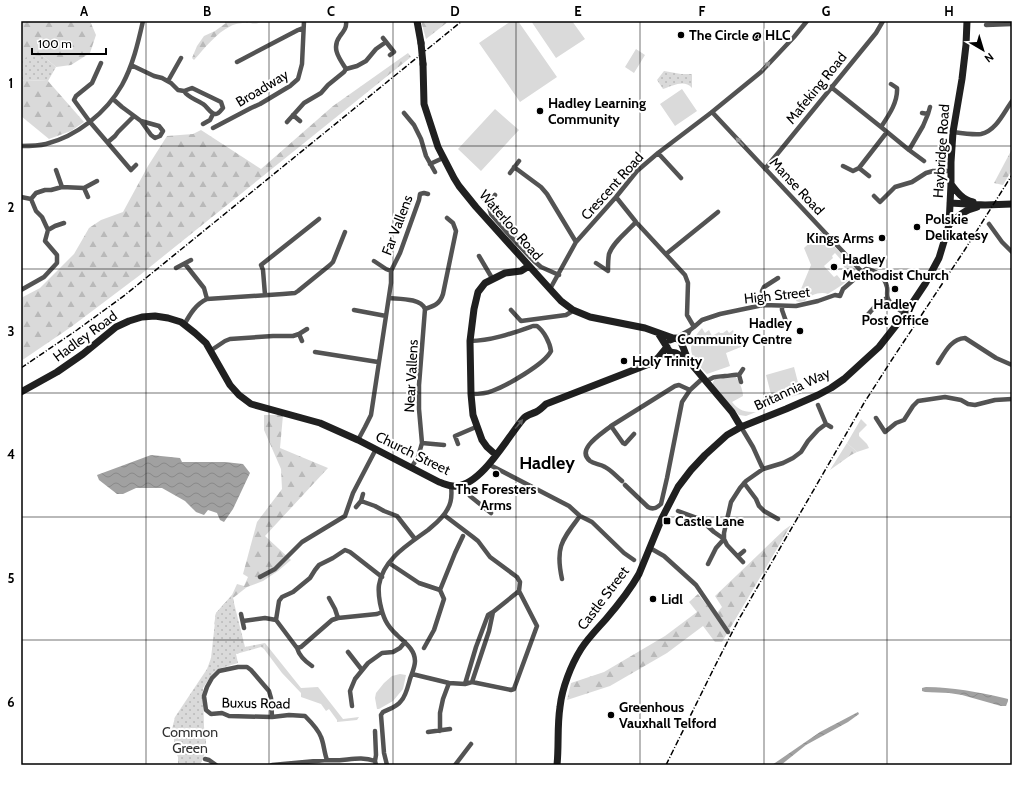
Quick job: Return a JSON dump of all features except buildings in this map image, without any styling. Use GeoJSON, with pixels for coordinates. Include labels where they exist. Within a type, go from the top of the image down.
{"type":"FeatureCollection","features":[{"type":"Feature","properties":{"kind":"street"},"geometry":{"type":"LineString","coordinates":[[21,146],[45,144],[74,132],[90,122],[113,99],[122,85],[131,65],[143,21]]}},
{"type":"Feature","properties":{"kind":"street","name":"Broadway"},"geometry":{"type":"LineString","coordinates":[[213,128],[260,104],[290,86],[298,79],[302,64],[304,21]]}},
{"type":"Feature","properties":{"kind":"street"},"geometry":{"type":"LineString","coordinates":[[346,21],[344,32],[337,42],[336,49],[337,54],[346,69]]}},
{"type":"Feature","properties":{"kind":"street","name":"Waterloo Road"},"geometry":{"type":"LineString","coordinates":[[417,21],[423,64],[424,104],[434,136],[443,158],[459,186],[476,207],[550,290],[573,310],[590,317],[645,328],[674,338]]}},
{"type":"Feature","properties":{"kind":"street","name":"Crescent Road"},"geometry":{"type":"LineString","coordinates":[[550,290],[576,242],[637,171],[658,152],[713,114],[762,72],[807,21]]}},
{"type":"Feature","properties":{"kind":"street","name":"Mafeking Road"},"geometry":{"type":"LineString","coordinates":[[765,169],[876,32],[883,21]]}},
{"type":"Feature","properties":{"kind":"street","name":"Haybridge Road"},"geometry":{"type":"LineString","coordinates":[[939,258],[949,225],[953,132],[962,79],[967,21]]}},
{"type":"Feature","properties":{"kind":"street"},"geometry":{"type":"LineString","coordinates":[[986,25],[1012,24]]}},
{"type":"Feature","properties":{"kind":"street"},"geometry":{"type":"LineString","coordinates":[[237,62],[304,28]]}},
{"type":"Feature","properties":{"kind":"street"},"geometry":{"type":"LineString","coordinates":[[286,122],[304,103],[321,93],[346,69],[357,66],[366,61],[385,40],[394,52],[390,55]]}},
{"type":"Feature","properties":{"kind":"street"},"geometry":{"type":"LineString","coordinates":[[168,81],[181,58]]}},
{"type":"Feature","properties":{"kind":"street"},"geometry":{"type":"LineString","coordinates":[[101,63],[92,83],[76,96],[74,100],[90,122],[131,170],[136,165]]}},
{"type":"Feature","properties":{"kind":"street"},"geometry":{"type":"LineString","coordinates":[[131,65],[168,81],[178,90],[184,91],[192,88],[221,102],[223,108],[220,112],[213,114]]}},
{"type":"Feature","properties":{"kind":"street"},"geometry":{"type":"LineString","coordinates":[[880,127],[889,115],[897,96],[897,88],[891,84]]}},
{"type":"Feature","properties":{"kind":"street"},"geometry":{"type":"LineString","coordinates":[[831,87],[924,161]]}},
{"type":"Feature","properties":{"kind":"street"},"geometry":{"type":"LineString","coordinates":[[184,91],[186,95],[204,104],[213,114]]}},
{"type":"Feature","properties":{"kind":"street"},"geometry":{"type":"LineString","coordinates":[[113,99],[141,121],[151,135],[155,138],[160,136],[163,131],[159,126],[141,121]]}},
{"type":"Feature","properties":{"kind":"street"},"geometry":{"type":"LineString","coordinates":[[953,132],[980,134],[988,131],[994,126],[1012,101]]}},
{"type":"Feature","properties":{"kind":"street"},"geometry":{"type":"LineString","coordinates":[[909,150],[924,126],[930,107]]}},
{"type":"Feature","properties":{"kind":"street"},"geometry":{"type":"LineString","coordinates":[[922,112],[928,114]]}},
{"type":"Feature","properties":{"kind":"street"},"geometry":{"type":"LineString","coordinates":[[404,113],[414,125],[421,139],[426,156],[435,172]]}},
{"type":"Feature","properties":{"kind":"street"},"geometry":{"type":"LineString","coordinates":[[203,124],[210,120],[213,114]]}},
{"type":"Feature","properties":{"kind":"street"},"geometry":{"type":"LineString","coordinates":[[408,118],[413,114]]}},
{"type":"Feature","properties":{"kind":"street","name":"Manse Road"},"geometry":{"type":"LineString","coordinates":[[713,114],[862,272]]}},
{"type":"Feature","properties":{"kind":"street"},"geometry":{"type":"LineString","coordinates":[[293,115],[300,121]]}},
{"type":"Feature","properties":{"kind":"street"},"geometry":{"type":"LineString","coordinates":[[108,142],[134,116]]}},
{"type":"Feature","properties":{"kind":"street"},"geometry":{"type":"LineString","coordinates":[[843,166],[853,171],[859,168],[887,132]]}},
{"type":"Feature","properties":{"kind":"street"},"geometry":{"type":"LineString","coordinates":[[658,152],[681,178]]}},
{"type":"Feature","properties":{"kind":"street"},"geometry":{"type":"LineString","coordinates":[[430,164],[443,158]]}},
{"type":"Feature","properties":{"kind":"street"},"geometry":{"type":"LineString","coordinates":[[510,174],[518,161]]}},
{"type":"Feature","properties":{"kind":"street"},"geometry":{"type":"LineString","coordinates":[[514,167],[541,186],[576,242]]}},
{"type":"Feature","properties":{"kind":"street"},"geometry":{"type":"LineString","coordinates":[[859,168],[869,176]]}},
{"type":"Feature","properties":{"kind":"street"},"geometry":{"type":"LineString","coordinates":[[56,170],[62,187]]}},
{"type":"Feature","properties":{"kind":"street"},"geometry":{"type":"LineString","coordinates":[[874,196],[880,202],[896,187],[912,182],[926,173],[933,171],[951,171]]}},
{"type":"Feature","properties":{"kind":"street"},"geometry":{"type":"LineString","coordinates":[[31,199],[36,194],[45,190],[62,187],[84,188],[97,180]]}},
{"type":"Feature","properties":{"kind":"street"},"geometry":{"type":"LineString","coordinates":[[951,184],[962,197],[969,201],[985,205]]}},
{"type":"Feature","properties":{"kind":"street"},"geometry":{"type":"LineString","coordinates":[[84,188],[88,197]]}},
{"type":"Feature","properties":{"kind":"street","name":"Far Vallens"},"geometry":{"type":"LineString","coordinates":[[358,440],[366,427],[370,415],[389,298],[391,271],[400,253],[420,194],[428,194]]}},
{"type":"Feature","properties":{"kind":"street"},"geometry":{"type":"LineString","coordinates":[[495,196],[490,201],[489,207],[491,214],[541,267],[559,274]]}},
{"type":"Feature","properties":{"kind":"street"},"geometry":{"type":"LineString","coordinates":[[21,197],[31,199]]}},
{"type":"Feature","properties":{"kind":"street"},"geometry":{"type":"LineString","coordinates":[[616,197],[636,222],[685,275],[688,283],[687,315],[692,328],[681,350],[676,353]]}},
{"type":"Feature","properties":{"kind":"street"},"geometry":{"type":"LineString","coordinates":[[483,198],[490,201]]}},
{"type":"Feature","properties":{"kind":"street"},"geometry":{"type":"LineString","coordinates":[[21,290],[44,276],[57,263],[57,255],[45,241],[48,230],[42,217],[36,211],[31,199]]}},
{"type":"Feature","properties":{"kind":"street"},"geometry":{"type":"LineString","coordinates":[[950,203],[985,205],[1012,204]]}},
{"type":"Feature","properties":{"kind":"street"},"geometry":{"type":"LineString","coordinates":[[949,225],[969,209],[985,205]]}},
{"type":"Feature","properties":{"kind":"street"},"geometry":{"type":"LineString","coordinates":[[666,254],[718,212]]}},
{"type":"Feature","properties":{"kind":"street"},"geometry":{"type":"LineString","coordinates":[[389,298],[415,301],[424,306],[425,309],[434,306],[442,299],[456,230],[453,223],[447,218]]}},
{"type":"Feature","properties":{"kind":"street"},"geometry":{"type":"LineString","coordinates":[[265,295],[263,270],[261,265],[319,219]]}},
{"type":"Feature","properties":{"kind":"street"},"geometry":{"type":"LineString","coordinates":[[454,225],[459,221]]}},
{"type":"Feature","properties":{"kind":"street"},"geometry":{"type":"LineString","coordinates":[[596,263],[608,271],[609,255],[612,248],[636,222]]}},
{"type":"Feature","properties":{"kind":"street"},"geometry":{"type":"LineString","coordinates":[[48,230],[64,223]]}},
{"type":"Feature","properties":{"kind":"street"},"geometry":{"type":"LineString","coordinates":[[989,224],[1002,242],[1012,252]]}},
{"type":"Feature","properties":{"kind":"street"},"geometry":{"type":"LineString","coordinates":[[184,325],[195,307],[207,299],[295,293],[326,269],[332,262],[345,232]]}},
{"type":"Feature","properties":{"kind":"street"},"geometry":{"type":"LineString","coordinates":[[478,256],[492,278]]}},
{"type":"Feature","properties":{"kind":"street","name":"Britannia Way"},"geometry":{"type":"LineString","coordinates":[[741,427],[818,395],[844,379],[879,347],[905,314],[925,284],[939,258]]}},
{"type":"Feature","properties":{"kind":"street"},"geometry":{"type":"LineString","coordinates":[[176,268],[191,260]]}},
{"type":"Feature","properties":{"kind":"street","name":"Far Vallens"},"geometry":{"type":"LineString","coordinates":[[374,261],[391,271]]}},
{"type":"Feature","properties":{"kind":"street"},"geometry":{"type":"LineString","coordinates":[[185,264],[204,288],[207,299]]}},
{"type":"Feature","properties":{"kind":"street"},"geometry":{"type":"LineString","coordinates":[[496,455],[485,444],[476,427],[473,415],[470,341],[474,309],[478,292],[485,283],[492,278],[505,273],[521,272],[529,266]]}},
{"type":"Feature","properties":{"kind":"street"},"geometry":{"type":"LineString","coordinates":[[862,272],[866,269],[872,270],[882,278],[887,287],[887,298],[905,314]]}},
{"type":"Feature","properties":{"kind":"street","name":"High Street"},"geometry":{"type":"LineString","coordinates":[[674,338],[692,328],[702,320],[720,314],[763,304],[796,306],[835,295],[840,296],[843,289],[862,272]]}},
{"type":"Feature","properties":{"kind":"street"},"geometry":{"type":"LineString","coordinates":[[763,304],[762,291],[764,287],[778,278]]}},
{"type":"Feature","properties":{"kind":"street"},"geometry":{"type":"LineString","coordinates":[[864,319],[878,303],[887,298]]}},
{"type":"Feature","properties":{"kind":"street"},"geometry":{"type":"LineString","coordinates":[[782,306],[788,327]]}},
{"type":"Feature","properties":{"kind":"street","name":"Near Vallens"},"geometry":{"type":"LineString","coordinates":[[411,468],[418,457],[422,443],[419,409],[419,385],[425,309]]}},
{"type":"Feature","properties":{"kind":"street"},"geometry":{"type":"LineString","coordinates":[[354,310],[386,316]]}},
{"type":"Feature","properties":{"kind":"street"},"geometry":{"type":"LineString","coordinates":[[511,310],[521,321],[566,315],[573,310]]}},
{"type":"Feature","properties":{"kind":"street","name":"Hadley Road"},"geometry":{"type":"LineString","coordinates":[[21,392],[58,372],[116,327],[142,317],[155,316],[181,322],[195,332],[206,343],[230,385],[239,395],[251,404],[272,409]]}},
{"type":"Feature","properties":{"kind":"street"},"geometry":{"type":"LineString","coordinates":[[470,341],[480,341],[537,326],[550,344],[551,351],[546,358],[533,368],[503,387],[488,392],[471,394]]}},
{"type":"Feature","properties":{"kind":"street"},"geometry":{"type":"LineString","coordinates":[[210,350],[230,339],[293,336],[306,329]]}},
{"type":"Feature","properties":{"kind":"street"},"geometry":{"type":"LineString","coordinates":[[658,333],[670,352],[676,353],[688,360]]}},
{"type":"Feature","properties":{"kind":"street"},"geometry":{"type":"LineString","coordinates":[[299,334],[302,341]]}},
{"type":"Feature","properties":{"kind":"street"},"geometry":{"type":"LineString","coordinates":[[667,347],[670,340],[674,338],[680,340],[688,360],[732,412],[753,447],[763,469]]}},
{"type":"Feature","properties":{"kind":"street"},"geometry":{"type":"LineString","coordinates":[[938,363],[953,341],[959,338],[965,338],[996,358],[1012,365]]}},
{"type":"Feature","properties":{"kind":"street","name":"Church Street"},"geometry":{"type":"LineString","coordinates":[[272,409],[320,423],[358,440],[439,482],[451,486],[462,485],[467,484],[476,478],[525,417],[537,411],[546,404],[649,364],[658,358],[667,347]]}},
{"type":"Feature","properties":{"kind":"street"},"geometry":{"type":"LineString","coordinates":[[315,352],[378,362]]}},
{"type":"Feature","properties":{"kind":"street"},"geometry":{"type":"LineString","coordinates":[[738,375],[743,369]]}},
{"type":"Feature","properties":{"kind":"street"},"geometry":{"type":"LineString","coordinates":[[690,390],[679,385],[675,386],[611,426],[586,448],[586,453],[590,460],[605,467],[651,509],[658,507],[661,504],[682,402],[690,390],[705,380],[717,376],[738,375]]}},
{"type":"Feature","properties":{"kind":"street"},"geometry":{"type":"LineString","coordinates":[[738,375],[741,382]]}},
{"type":"Feature","properties":{"kind":"street"},"geometry":{"type":"LineString","coordinates":[[876,418],[885,432],[896,423],[904,420],[918,401],[946,397],[975,405],[995,400],[1012,399]]}},
{"type":"Feature","properties":{"kind":"street"},"geometry":{"type":"LineString","coordinates":[[818,405],[826,424],[831,427]]}},
{"type":"Feature","properties":{"kind":"street"},"geometry":{"type":"LineString","coordinates":[[743,562],[727,545],[724,539],[724,532],[731,502],[744,483],[763,469],[783,463],[793,458],[801,452],[818,430],[826,424]]}},
{"type":"Feature","properties":{"kind":"street"},"geometry":{"type":"LineString","coordinates":[[611,426],[625,444],[634,434]]}},
{"type":"Feature","properties":{"kind":"street"},"geometry":{"type":"LineString","coordinates":[[458,444],[455,436],[476,427]]}},
{"type":"Feature","properties":{"kind":"street","name":"Castle Street"},"geometry":{"type":"LineString","coordinates":[[557,765],[560,706],[567,678],[581,649],[610,614],[639,574],[662,518],[678,488],[691,470],[705,455],[727,435],[741,427]]}},
{"type":"Feature","properties":{"kind":"street"},"geometry":{"type":"LineString","coordinates":[[422,443],[444,445]]}},
{"type":"Feature","properties":{"kind":"street"},"geometry":{"type":"LineString","coordinates":[[260,577],[275,569],[302,542],[345,516],[354,493],[376,449]]}},
{"type":"Feature","properties":{"kind":"street"},"geometry":{"type":"LineString","coordinates":[[488,464],[569,506],[580,516],[592,522],[624,553],[634,560]]}},
{"type":"Feature","properties":{"kind":"street"},"geometry":{"type":"LineString","coordinates":[[744,483],[756,499],[759,506],[764,511],[778,519]]}},
{"type":"Feature","properties":{"kind":"street"},"geometry":{"type":"LineString","coordinates":[[462,485],[470,496],[491,514]]}},
{"type":"Feature","properties":{"kind":"street"},"geometry":{"type":"LineString","coordinates":[[387,765],[384,753],[381,715],[383,712],[402,701],[415,666],[415,660],[411,650],[389,626],[384,618],[379,585],[385,570],[396,554],[436,524],[444,515],[450,502],[451,486]]}},
{"type":"Feature","properties":{"kind":"street"},"geometry":{"type":"LineString","coordinates":[[356,507],[361,501],[363,494]]}},
{"type":"Feature","properties":{"kind":"street"},"geometry":{"type":"LineString","coordinates":[[361,501],[397,516],[415,540]]}},
{"type":"Feature","properties":{"kind":"street"},"geometry":{"type":"LineString","coordinates":[[678,511],[700,519],[724,539]]}},
{"type":"Feature","properties":{"kind":"street"},"geometry":{"type":"LineString","coordinates":[[412,674],[449,683],[465,684],[472,682],[511,690],[514,689],[537,626],[519,591],[520,582],[516,577],[492,560],[478,541],[444,515]]}},
{"type":"Feature","properties":{"kind":"street"},"geometry":{"type":"LineString","coordinates":[[562,579],[560,551],[566,535],[580,516]]}},
{"type":"Feature","properties":{"kind":"street"},"geometry":{"type":"LineString","coordinates":[[438,590],[463,536]]}},
{"type":"Feature","properties":{"kind":"street"},"geometry":{"type":"LineString","coordinates":[[708,564],[716,548],[724,539]]}},
{"type":"Feature","properties":{"kind":"street"},"geometry":{"type":"LineString","coordinates":[[650,548],[664,556],[696,585],[728,632]]}},
{"type":"Feature","properties":{"kind":"street"},"geometry":{"type":"LineString","coordinates":[[276,620],[279,601],[282,596],[293,592],[310,578],[319,565],[345,550],[350,552],[382,577]]}},
{"type":"Feature","properties":{"kind":"street"},"geometry":{"type":"LineString","coordinates":[[738,556],[744,551]]}},
{"type":"Feature","properties":{"kind":"street"},"geometry":{"type":"LineString","coordinates":[[389,564],[419,583],[438,590],[444,599],[434,630],[424,648]]}},
{"type":"Feature","properties":{"kind":"street"},"geometry":{"type":"LineString","coordinates":[[465,684],[476,647],[488,615],[519,591]]}},
{"type":"Feature","properties":{"kind":"street"},"geometry":{"type":"LineString","coordinates":[[329,598],[338,618]]}},
{"type":"Feature","properties":{"kind":"street"},"geometry":{"type":"LineString","coordinates":[[298,648],[315,636],[332,620],[382,612]]}},
{"type":"Feature","properties":{"kind":"street"},"geometry":{"type":"LineString","coordinates":[[472,682],[489,631],[493,612]]}},
{"type":"Feature","properties":{"kind":"street"},"geometry":{"type":"LineString","coordinates":[[241,614],[244,628]]}},
{"type":"Feature","properties":{"kind":"street"},"geometry":{"type":"LineString","coordinates":[[243,621],[265,618],[276,620],[312,666]]}},
{"type":"Feature","properties":{"kind":"street"},"geometry":{"type":"LineString","coordinates":[[352,706],[350,691],[355,679],[362,670],[368,663],[382,653],[393,652],[400,648],[405,642]]}},
{"type":"Feature","properties":{"kind":"street"},"geometry":{"type":"LineString","coordinates":[[348,652],[362,670]]}},
{"type":"Feature","properties":{"kind":"street","name":"Buxus Road"},"geometry":{"type":"LineString","coordinates":[[272,717],[269,691],[247,667],[238,666],[219,671],[212,678],[207,687],[204,696],[206,710],[211,714],[222,713],[229,716],[272,717],[289,715],[305,716],[319,732],[327,760]]}},
{"type":"Feature","properties":{"kind":"street"},"geometry":{"type":"LineString","coordinates":[[440,730],[440,713],[449,683]]}},
{"type":"Feature","properties":{"kind":"street"},"geometry":{"type":"LineString","coordinates":[[428,732],[450,730]]}},
{"type":"Feature","properties":{"kind":"street"},"geometry":{"type":"LineString","coordinates":[[272,765],[327,760],[335,763],[367,758],[376,763],[375,731]]}},
{"type":"Feature","properties":{"kind":"street"},"geometry":{"type":"LineString","coordinates":[[455,765],[471,744]]}},
{"type":"Feature","properties":{"kind":"street"},"geometry":{"type":"LineString","coordinates":[[205,759],[216,765]]}},
{"type":"Feature","properties":{"kind":"green space"},"geometry":{"type":"Polygon","coordinates":[[[21,21],[90,21],[96,35],[90,53],[71,65],[56,67],[43,56],[21,60],[21,21]]]}},
{"type":"Feature","properties":{"kind":"green space"},"geometry":{"type":"Polygon","coordinates":[[[223,21],[262,21],[255,24],[246,23],[232,25],[211,41],[194,60],[192,58],[197,46],[204,36],[215,31],[226,23],[223,21]]]}},
{"type":"Feature","properties":{"kind":"green space"},"geometry":{"type":"Polygon","coordinates":[[[421,21],[449,21],[426,39],[421,21]]]}},
{"type":"Feature","properties":{"kind":"green space"},"geometry":{"type":"Polygon","coordinates":[[[511,21],[518,21],[557,77],[520,102],[479,43],[511,21]]]}},
{"type":"Feature","properties":{"kind":"green space"},"geometry":{"type":"Polygon","coordinates":[[[531,21],[572,21],[585,39],[556,58],[531,21]]]}},
{"type":"Feature","properties":{"kind":"green space"},"geometry":{"type":"Polygon","coordinates":[[[636,49],[645,55],[634,73],[625,67],[636,49]]]}},
{"type":"Feature","properties":{"kind":"green space"},"geometry":{"type":"Polygon","coordinates":[[[408,53],[411,57],[140,275],[71,327],[21,361],[21,298],[40,288],[74,254],[89,228],[101,220],[123,212],[148,166],[167,136],[193,134],[201,130],[261,169],[333,106],[408,53]]]}},
{"type":"Feature","properties":{"kind":"green space"},"geometry":{"type":"Polygon","coordinates":[[[31,55],[43,56],[56,67],[48,81],[24,80],[21,82],[21,60],[31,55]]]}},
{"type":"Feature","properties":{"kind":"green space"},"geometry":{"type":"Polygon","coordinates":[[[664,71],[692,74],[692,88],[689,85],[682,84],[663,89],[657,80],[664,71]]]}},
{"type":"Feature","properties":{"kind":"green space"},"geometry":{"type":"Polygon","coordinates":[[[24,80],[48,81],[84,122],[71,131],[49,139],[21,116],[21,82],[24,80]]]}},
{"type":"Feature","properties":{"kind":"green space"},"geometry":{"type":"Polygon","coordinates":[[[682,89],[697,111],[675,126],[660,104],[682,89]]]}},
{"type":"Feature","properties":{"kind":"green space"},"geometry":{"type":"Polygon","coordinates":[[[495,109],[519,130],[481,171],[458,149],[495,109]]]}},
{"type":"Feature","properties":{"kind":"green space"},"geometry":{"type":"Polygon","coordinates":[[[1012,149],[1012,170],[1003,185],[994,183],[1012,149]]]}},
{"type":"Feature","properties":{"kind":"green space"},"geometry":{"type":"Polygon","coordinates":[[[821,232],[855,269],[852,276],[828,294],[819,293],[812,295],[805,301],[796,301],[811,265],[804,248],[821,232]],[[835,253],[832,256],[833,258],[824,266],[834,277],[837,275],[842,281],[848,276],[843,270],[845,268],[842,264],[843,262],[835,253]]]}},
{"type":"Feature","properties":{"kind":"green space"},"geometry":{"type":"Polygon","coordinates":[[[702,328],[705,333],[709,330],[712,336],[719,332],[723,333],[727,330],[729,333],[733,330],[741,347],[726,353],[730,366],[707,374],[693,357],[691,347],[696,335],[702,328]]]}},
{"type":"Feature","properties":{"kind":"green space"},"geometry":{"type":"Polygon","coordinates":[[[794,367],[801,394],[773,402],[766,375],[794,367]]]}},
{"type":"Feature","properties":{"kind":"green space"},"geometry":{"type":"Polygon","coordinates":[[[735,376],[740,385],[743,396],[732,402],[742,410],[756,412],[746,416],[739,415],[713,385],[715,379],[735,376]]]}},
{"type":"Feature","properties":{"kind":"green space"},"geometry":{"type":"Polygon","coordinates":[[[264,415],[283,415],[280,448],[328,468],[265,536],[291,560],[263,581],[247,587],[233,598],[234,601],[214,625],[216,613],[232,595],[237,584],[244,586],[248,577],[243,574],[257,522],[282,489],[281,469],[264,430],[264,415]]]}},
{"type":"Feature","properties":{"kind":"green space"},"geometry":{"type":"Polygon","coordinates":[[[861,419],[867,425],[859,433],[859,436],[869,448],[857,452],[847,443],[861,419]]]}},
{"type":"Feature","properties":{"kind":"green space"},"geometry":{"type":"Polygon","coordinates":[[[847,443],[857,452],[830,470],[847,443]]]}},
{"type":"Feature","properties":{"kind":"green space"},"geometry":{"type":"Polygon","coordinates":[[[791,525],[722,642],[715,642],[703,626],[667,653],[610,686],[567,700],[571,683],[604,672],[665,636],[697,612],[689,602],[698,594],[715,615],[722,607],[715,596],[791,525]]]}},
{"type":"Feature","properties":{"kind":"green space","name":"Common Green"},"geometry":{"type":"Polygon","coordinates":[[[232,595],[245,647],[265,643],[264,649],[261,647],[236,654],[238,663],[218,669],[213,673],[203,688],[206,751],[200,765],[178,765],[178,757],[174,748],[174,730],[172,729],[175,717],[207,669],[211,658],[216,613],[232,595]]]}},
{"type":"Feature","properties":{"kind":"green space"},"geometry":{"type":"Polygon","coordinates":[[[265,643],[301,688],[318,687],[343,719],[359,717],[357,720],[337,722],[329,709],[326,711],[321,704],[301,697],[301,693],[282,673],[264,649],[265,643]]]}},
{"type":"Feature","properties":{"kind":"green space"},"geometry":{"type":"Polygon","coordinates":[[[400,674],[406,675],[403,689],[393,701],[377,709],[375,698],[376,693],[392,676],[400,674]]]}},
{"type":"Feature","properties":{"kind":"water"},"geometry":{"type":"Polygon","coordinates":[[[151,455],[180,458],[182,462],[225,462],[243,464],[250,473],[233,509],[224,522],[220,520],[217,513],[208,510],[204,515],[196,512],[185,501],[162,488],[136,488],[123,494],[117,494],[99,480],[97,475],[151,455]]]}},
{"type":"Feature","properties":{"kind":"water"},"geometry":{"type":"Polygon","coordinates":[[[926,687],[975,692],[1008,699],[1008,701],[1006,706],[1001,706],[962,695],[922,691],[922,688],[926,687]]]}},
{"type":"Feature","properties":{"kind":"water"},"geometry":{"type":"Polygon","coordinates":[[[858,712],[859,714],[848,722],[806,745],[781,765],[772,765],[820,732],[858,712]]]}},
{"type":"Feature","properties":{"kind":"railway"},"geometry":{"type":"LineString","coordinates":[[21,368],[125,295],[462,21]]}},
{"type":"Feature","properties":{"kind":"railway"},"geometry":{"type":"LineString","coordinates":[[666,765],[739,619],[864,403],[1012,175]]}},
{"type":"Feature","properties":{"kind":"place","name":"The Circle @ HLC"},"geometry":{"type":"Point","coordinates":[681,35]}},
{"type":"Feature","properties":{"kind":"place","name":"Hadley Learning Community"},"geometry":{"type":"Point","coordinates":[540,111]}},
{"type":"Feature","properties":{"kind":"place","name":"Polskie Delikatesy"},"geometry":{"type":"Point","coordinates":[917,227]}},
{"type":"Feature","properties":{"kind":"place","name":"Kings Arms"},"geometry":{"type":"Point","coordinates":[882,238]}},
{"type":"Feature","properties":{"kind":"place","name":"Hadley Methodist Church"},"geometry":{"type":"Point","coordinates":[834,267]}},
{"type":"Feature","properties":{"kind":"place","name":"Hadley Post Office"},"geometry":{"type":"Point","coordinates":[895,289]}},
{"type":"Feature","properties":{"kind":"place","name":"Hadley Community Centre"},"geometry":{"type":"Point","coordinates":[800,331]}},
{"type":"Feature","properties":{"kind":"place","name":"Holy Trinity"},"geometry":{"type":"Point","coordinates":[624,361]}},
{"type":"Feature","properties":{"kind":"place","name":"The Foresters Arms"},"geometry":{"type":"Point","coordinates":[496,474]}},
{"type":"Feature","properties":{"kind":"place","name":"Castle Lane"},"geometry":{"type":"Point","coordinates":[667,521]}},
{"type":"Feature","properties":{"kind":"place","name":"Lidl"},"geometry":{"type":"Point","coordinates":[653,599]}},
{"type":"Feature","properties":{"kind":"place","name":"Greenhous Vauxhall Telford"},"geometry":{"type":"Point","coordinates":[611,715]}},
{"type":"Feature","properties":{"kind":"district","name":"Hadley"},"geometry":{"type":"Point","coordinates":[547,463]}}]}
